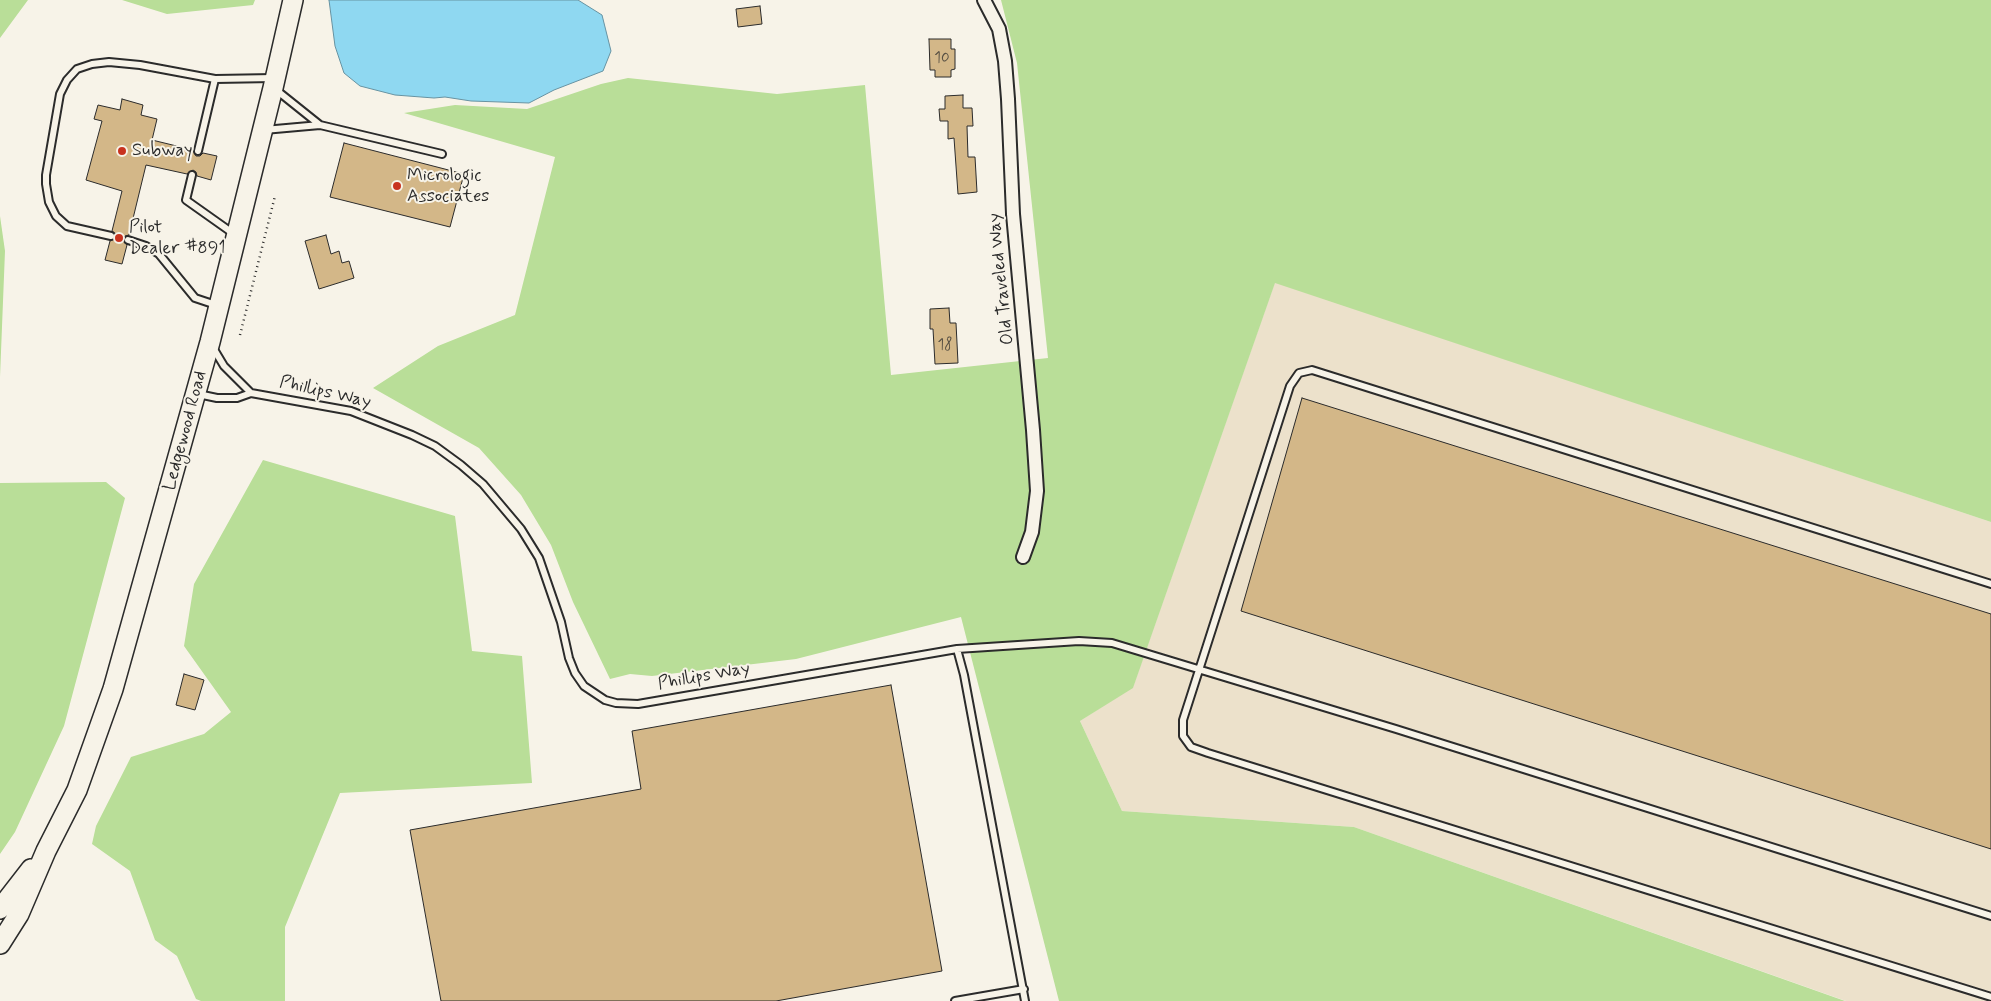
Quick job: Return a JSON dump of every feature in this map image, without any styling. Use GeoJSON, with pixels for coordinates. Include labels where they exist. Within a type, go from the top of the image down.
{"type":"FeatureCollection","features":[{"type":"Feature","properties":{"kind":"main road","name":"Ledgewood Road"},"geometry":{"type":"LineString","coordinates":[[46,851],[77,790],[101,727],[119,670],[197,394],[275,83],[293,0]]}},
{"type":"Feature","properties":{"kind":"main road"},"geometry":{"type":"LineString","coordinates":[[0,909],[46,851]]}},
{"type":"Feature","properties":{"kind":"main road"},"geometry":{"type":"LineString","coordinates":[[0,944],[19,914],[46,851]]}},
{"type":"Feature","properties":{"kind":"street","name":"Old Traveled Way"},"geometry":{"type":"LineString","coordinates":[[984,0],[999,29],[1005,61],[1013,223],[1033,430],[1036,491],[1032,532],[1023,557]]}},
{"type":"Feature","properties":{"kind":"lane"},"geometry":{"type":"LineString","coordinates":[[111,236],[67,226],[56,216],[49,202],[46,190],[46,174],[60,94],[67,80],[77,69],[92,64],[109,62],[140,65],[215,78],[275,83],[320,125]]}},
{"type":"Feature","properties":{"kind":"lane"},"geometry":{"type":"LineString","coordinates":[[198,152],[215,78]]}},
{"type":"Feature","properties":{"kind":"lane"},"geometry":{"type":"LineString","coordinates":[[263,130],[320,125],[442,154]]}},
{"type":"Feature","properties":{"kind":"lane"},"geometry":{"type":"LineString","coordinates":[[192,175],[186,200],[237,236]]}},
{"type":"Feature","properties":{"kind":"lane"},"geometry":{"type":"LineString","coordinates":[[128,240],[146,246],[159,254],[195,298],[219,306]]}},
{"type":"Feature","properties":{"kind":"lane","name":"Phillips Way"},"geometry":{"type":"LineString","coordinates":[[210,342],[224,366],[251,392]]}},
{"type":"Feature","properties":{"kind":"lane"},"geometry":{"type":"LineString","coordinates":[[1991,584],[1312,370],[1299,374],[1290,386],[1183,720],[1183,736],[1191,747],[1991,997]]}},
{"type":"Feature","properties":{"kind":"lane","name":"Phillips Way"},"geometry":{"type":"LineString","coordinates":[[197,394],[217,398],[230,398],[251,392],[351,411],[385,423],[435,446],[461,465],[483,484],[521,529],[538,558],[561,622],[569,658],[575,673],[584,686],[605,700],[616,703],[638,704],[957,649],[1079,641],[1112,643],[1406,732],[1991,916]]}},
{"type":"Feature","properties":{"kind":"lane"},"geometry":{"type":"LineString","coordinates":[[957,649],[964,675],[1025,1001]]}},
{"type":"Feature","properties":{"kind":"lane"},"geometry":{"type":"LineString","coordinates":[[955,1001],[980,999],[1024,989]]}},
{"type":"Feature","properties":{"kind":"path"},"geometry":{"type":"LineString","coordinates":[[240,335],[275,196]]}},
{"type":"Feature","properties":{"kind":"shaded area"},"geometry":{"type":"Polygon","coordinates":[[[1275,282],[1991,522],[1991,1001],[1846,1001],[1354,827],[1122,811],[1080,721],[1133,687],[1275,282]]]}},
{"type":"Feature","properties":{"kind":"green space"},"geometry":{"type":"Polygon","coordinates":[[[0,0],[28,0],[0,38],[0,0]]]}},
{"type":"Feature","properties":{"kind":"green space"},"geometry":{"type":"Polygon","coordinates":[[[122,0],[255,0],[253,5],[167,14],[122,0]]]}},
{"type":"Feature","properties":{"kind":"green space"},"geometry":{"type":"Polygon","coordinates":[[[1001,0],[1991,0],[1991,522],[1275,283],[1133,688],[1080,721],[1122,811],[1354,827],[1845,1001],[1059,1001],[961,617],[796,659],[652,676],[630,674],[610,679],[573,602],[551,545],[521,495],[479,448],[373,388],[438,346],[515,315],[555,157],[404,113],[455,105],[527,109],[601,84],[628,78],[777,94],[865,85],[891,375],[1048,358],[1017,63],[1001,0]]]}},
{"type":"Feature","properties":{"kind":"green space"},"geometry":{"type":"Polygon","coordinates":[[[0,216],[5,251],[0,377],[0,216]]]}},
{"type":"Feature","properties":{"kind":"green space"},"geometry":{"type":"Polygon","coordinates":[[[263,460],[455,516],[472,651],[522,656],[532,783],[340,793],[285,927],[285,1001],[201,1001],[196,999],[177,956],[155,940],[130,871],[92,844],[96,826],[131,757],[204,734],[231,712],[184,646],[194,584],[263,460]]]}},
{"type":"Feature","properties":{"kind":"green space"},"geometry":{"type":"Polygon","coordinates":[[[106,482],[125,498],[64,726],[15,832],[0,854],[0,483],[106,482]]]}},
{"type":"Feature","properties":{"kind":"water"},"geometry":{"type":"Polygon","coordinates":[[[329,0],[578,0],[602,15],[611,51],[603,71],[554,90],[529,103],[395,95],[360,86],[344,73],[335,46],[329,0]]]}},
{"type":"Feature","properties":{"kind":"building"},"geometry":{"type":"Polygon","coordinates":[[[760,6],[762,24],[738,27],[736,9],[760,6]]]}},
{"type":"Feature","properties":{"kind":"building"},"geometry":{"type":"Polygon","coordinates":[[[929,39],[951,39],[951,49],[955,49],[955,69],[951,70],[951,77],[935,77],[935,70],[930,70],[929,39]]]}},
{"type":"Feature","properties":{"kind":"building"},"geometry":{"type":"Polygon","coordinates":[[[963,95],[963,108],[972,108],[973,126],[967,126],[968,157],[975,157],[977,192],[958,194],[954,138],[948,139],[948,121],[940,121],[939,109],[945,109],[945,96],[963,95]]]}},
{"type":"Feature","properties":{"kind":"building","name":"Subway"},"geometry":{"type":"Polygon","coordinates":[[[122,99],[143,105],[141,115],[157,119],[152,140],[193,150],[196,156],[200,156],[203,153],[217,156],[211,180],[197,176],[193,170],[187,174],[146,165],[129,235],[123,239],[127,245],[122,264],[105,260],[110,241],[116,238],[116,234],[112,231],[122,191],[86,180],[102,121],[94,119],[98,105],[120,110],[122,99]]]}},
{"type":"Feature","properties":{"kind":"building","name":"Micrologic Associates"},"geometry":{"type":"Polygon","coordinates":[[[344,143],[464,174],[450,227],[330,197],[344,143]]]}},
{"type":"Feature","properties":{"kind":"building"},"geometry":{"type":"Polygon","coordinates":[[[326,235],[331,254],[339,251],[342,263],[349,261],[354,278],[319,289],[305,241],[326,235]]]}},
{"type":"Feature","properties":{"kind":"building"},"geometry":{"type":"Polygon","coordinates":[[[949,308],[950,323],[956,323],[958,363],[935,364],[933,329],[930,329],[930,309],[949,308]]]}},
{"type":"Feature","properties":{"kind":"building"},"geometry":{"type":"Polygon","coordinates":[[[1302,398],[1991,614],[1991,849],[1241,611],[1302,398]]]}},
{"type":"Feature","properties":{"kind":"building"},"geometry":{"type":"Polygon","coordinates":[[[184,674],[204,680],[195,710],[176,705],[184,674]]]}},
{"type":"Feature","properties":{"kind":"building"},"geometry":{"type":"Polygon","coordinates":[[[891,685],[942,971],[776,1001],[441,1001],[410,830],[641,789],[632,731],[891,685]]]}},
{"type":"Feature","properties":{"kind":"place","name":"Subway"},"geometry":{"type":"Point","coordinates":[122,151]}},
{"type":"Feature","properties":{"kind":"place","name":"Micrologic Associates"},"geometry":{"type":"Point","coordinates":[397,186]}},
{"type":"Feature","properties":{"kind":"place","name":"Pilot Dealer #891"},"geometry":{"type":"Point","coordinates":[119,238]}}]}
